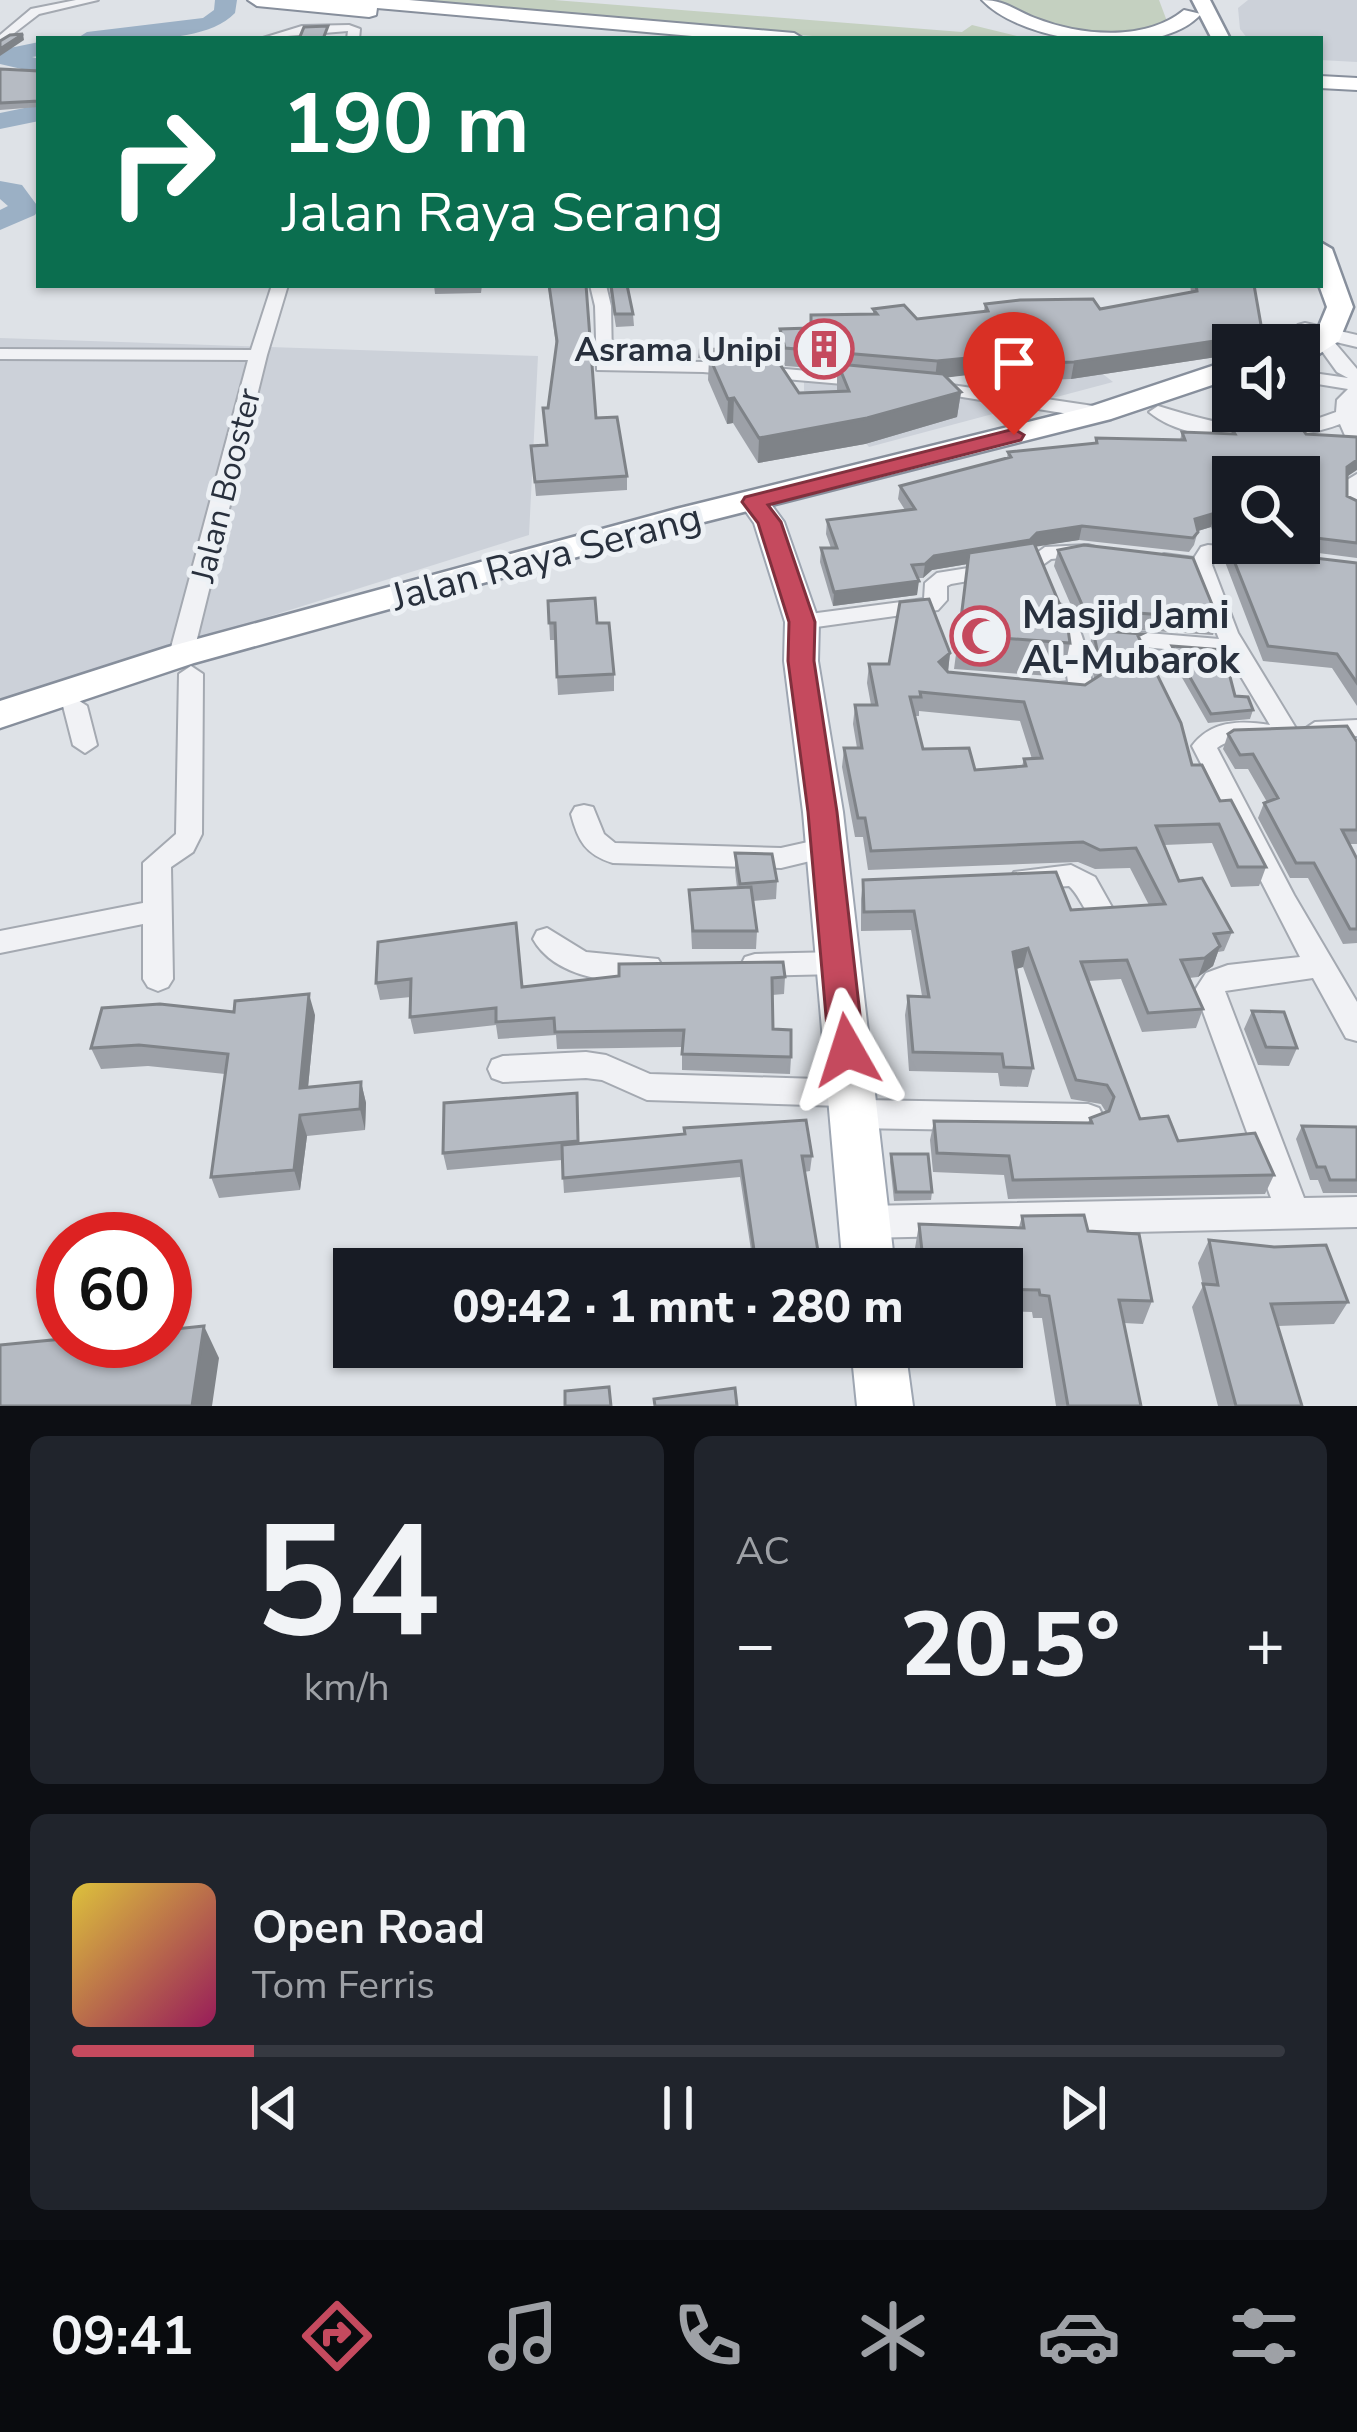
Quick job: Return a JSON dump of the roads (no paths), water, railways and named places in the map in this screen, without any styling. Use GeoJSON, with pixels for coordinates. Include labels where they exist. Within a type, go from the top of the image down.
{"type":"FeatureCollection","features":[{"type":"Feature","properties":{"kind":"highway"},"geometry":{"type":"LineString","coordinates":[[256,0],[633,36]]}},
{"type":"Feature","properties":{"kind":"highway"},"geometry":{"type":"LineString","coordinates":[[344,0],[759,36]]}},
{"type":"Feature","properties":{"kind":"highway"},"geometry":{"type":"LineString","coordinates":[[976,0],[994,19],[1052,36]]}},
{"type":"Feature","properties":{"kind":"highway"},"geometry":{"type":"LineString","coordinates":[[991,0],[1008,15],[1080,36],[1162,32],[1202,19],[1226,0]]}},
{"type":"Feature","properties":{"kind":"highway"},"geometry":{"type":"LineString","coordinates":[[1323,73],[1354,77]]}},
{"type":"Feature","properties":{"kind":"highway"},"geometry":{"type":"LineString","coordinates":[[1323,82],[1354,77]]}},
{"type":"Feature","properties":{"kind":"highway"},"geometry":{"type":"LineString","coordinates":[[1323,255],[1340,308],[1329,339]]}},
{"type":"Feature","properties":{"kind":"highway"},"geometry":{"type":"LineString","coordinates":[[1313,288],[1313,314],[1329,339]]}},
{"type":"Feature","properties":{"kind":"highway","name":"Jalan Raya Serang"},"geometry":{"type":"LineString","coordinates":[[761,512],[1100,413],[1212,375]]}},
{"type":"Feature","properties":{"kind":"highway","name":"Jalan Raya Serang"},"geometry":{"type":"LineString","coordinates":[[0,715],[195,650],[1158,412],[1212,393]]}},
{"type":"Feature","properties":{"kind":"highway","name":"Jalan Raya Serang"},"geometry":{"type":"LineString","coordinates":[[0,730],[74,706],[195,650]]}},
{"type":"Feature","properties":{"kind":"main road"},"geometry":{"type":"LineString","coordinates":[[761,512],[802,622],[801,661],[835,873],[838,963],[867,1248]]}},
{"type":"Feature","properties":{"kind":"main road"},"geometry":{"type":"LineString","coordinates":[[880,1368],[885,1406]]}},
{"type":"Feature","properties":{"kind":"street"},"geometry":{"type":"LineString","coordinates":[[0,40],[38,10],[92,0],[86,20]]}},
{"type":"Feature","properties":{"kind":"street"},"geometry":{"type":"LineString","coordinates":[[276,36],[302,29],[354,28],[353,36]]}},
{"type":"Feature","properties":{"kind":"street"},"geometry":{"type":"LineString","coordinates":[[258,355],[279,288]]}},
{"type":"Feature","properties":{"kind":"street"},"geometry":{"type":"LineString","coordinates":[[599,288],[603,366],[703,368],[883,382]]}},
{"type":"Feature","properties":{"kind":"street"},"geometry":{"type":"LineString","coordinates":[[1329,339],[1356,384]]}},
{"type":"Feature","properties":{"kind":"street","name":"Jalan Booster"},"geometry":{"type":"LineString","coordinates":[[0,354],[258,355],[195,650],[189,835],[184,845],[157,863],[158,979]]}},
{"type":"Feature","properties":{"kind":"street"},"geometry":{"type":"LineString","coordinates":[[1320,379],[1356,384]]}},
{"type":"Feature","properties":{"kind":"street"},"geometry":{"type":"LineString","coordinates":[[1356,384],[1346,400],[1357,443]]}},
{"type":"Feature","properties":{"kind":"street"},"geometry":{"type":"LineString","coordinates":[[904,385],[1100,413]]}},
{"type":"Feature","properties":{"kind":"street"},"geometry":{"type":"LineString","coordinates":[[1158,412],[1190,428],[1222,431],[1318,426],[1351,414]]}},
{"type":"Feature","properties":{"kind":"street"},"geometry":{"type":"LineString","coordinates":[[1357,480],[1357,510]]}},
{"type":"Feature","properties":{"kind":"street"},"geometry":{"type":"LineString","coordinates":[[1212,551],[1201,565],[1236,648],[1286,730]]}},
{"type":"Feature","properties":{"kind":"street"},"geometry":{"type":"LineString","coordinates":[[1038,687],[1081,691],[1068,636],[1045,578],[1042,554],[1131,556],[1201,565]]}},
{"type":"Feature","properties":{"kind":"street"},"geometry":{"type":"LineString","coordinates":[[802,622],[930,605],[941,579],[1045,578]]}},
{"type":"Feature","properties":{"kind":"street"},"geometry":{"type":"LineString","coordinates":[[1068,636],[1236,648]]}},
{"type":"Feature","properties":{"kind":"street"},"geometry":{"type":"LineString","coordinates":[[74,706],[85,745]]}},
{"type":"Feature","properties":{"kind":"street"},"geometry":{"type":"LineString","coordinates":[[1357,728],[1221,732],[1204,746],[1357,1029]]}},
{"type":"Feature","properties":{"kind":"street"},"geometry":{"type":"LineString","coordinates":[[584,814],[599,850],[781,858],[835,873]]}},
{"type":"Feature","properties":{"kind":"street"},"geometry":{"type":"LineString","coordinates":[[1004,880],[1078,875],[1087,882],[1099,909]]}},
{"type":"Feature","properties":{"kind":"street"},"geometry":{"type":"LineString","coordinates":[[0,942],[157,911]]}},
{"type":"Feature","properties":{"kind":"street"},"geometry":{"type":"LineString","coordinates":[[547,939],[563,957],[581,965],[678,967]]}},
{"type":"Feature","properties":{"kind":"street"},"geometry":{"type":"LineString","coordinates":[[724,965],[838,963]]}},
{"type":"Feature","properties":{"kind":"street"},"geometry":{"type":"LineString","coordinates":[[1294,1215],[1210,990],[1216,981],[1228,977],[1320,966]]}},
{"type":"Feature","properties":{"kind":"street"},"geometry":{"type":"LineString","coordinates":[[503,1069],[586,1065],[606,1068],[647,1087],[1088,1118]]}},
{"type":"Feature","properties":{"kind":"street"},"geometry":{"type":"LineString","coordinates":[[864,1222],[1357,1212]]}},
{"type":"Feature","properties":{"kind":"waterway"},"geometry":{"type":"LineString","coordinates":[[111,36],[209,24],[224,13],[226,0]]}},
{"type":"Feature","properties":{"kind":"waterway"},"geometry":{"type":"LineString","coordinates":[[36,50],[1,57],[36,65]]}},
{"type":"Feature","properties":{"kind":"waterway"},"geometry":{"type":"LineString","coordinates":[[0,121],[36,114]]}},
{"type":"Feature","properties":{"kind":"waterway"},"geometry":{"type":"LineString","coordinates":[[0,190],[12,191],[25,209],[0,221]]}},
{"type":"Feature","properties":{"kind":"place","name":"Asrama Unipi"},"geometry":{"type":"Point","coordinates":[824,349]}},
{"type":"Feature","properties":{"kind":"place","name":"Masjid Jami Al-Mubarok"},"geometry":{"type":"Point","coordinates":[980,636]}}]}
